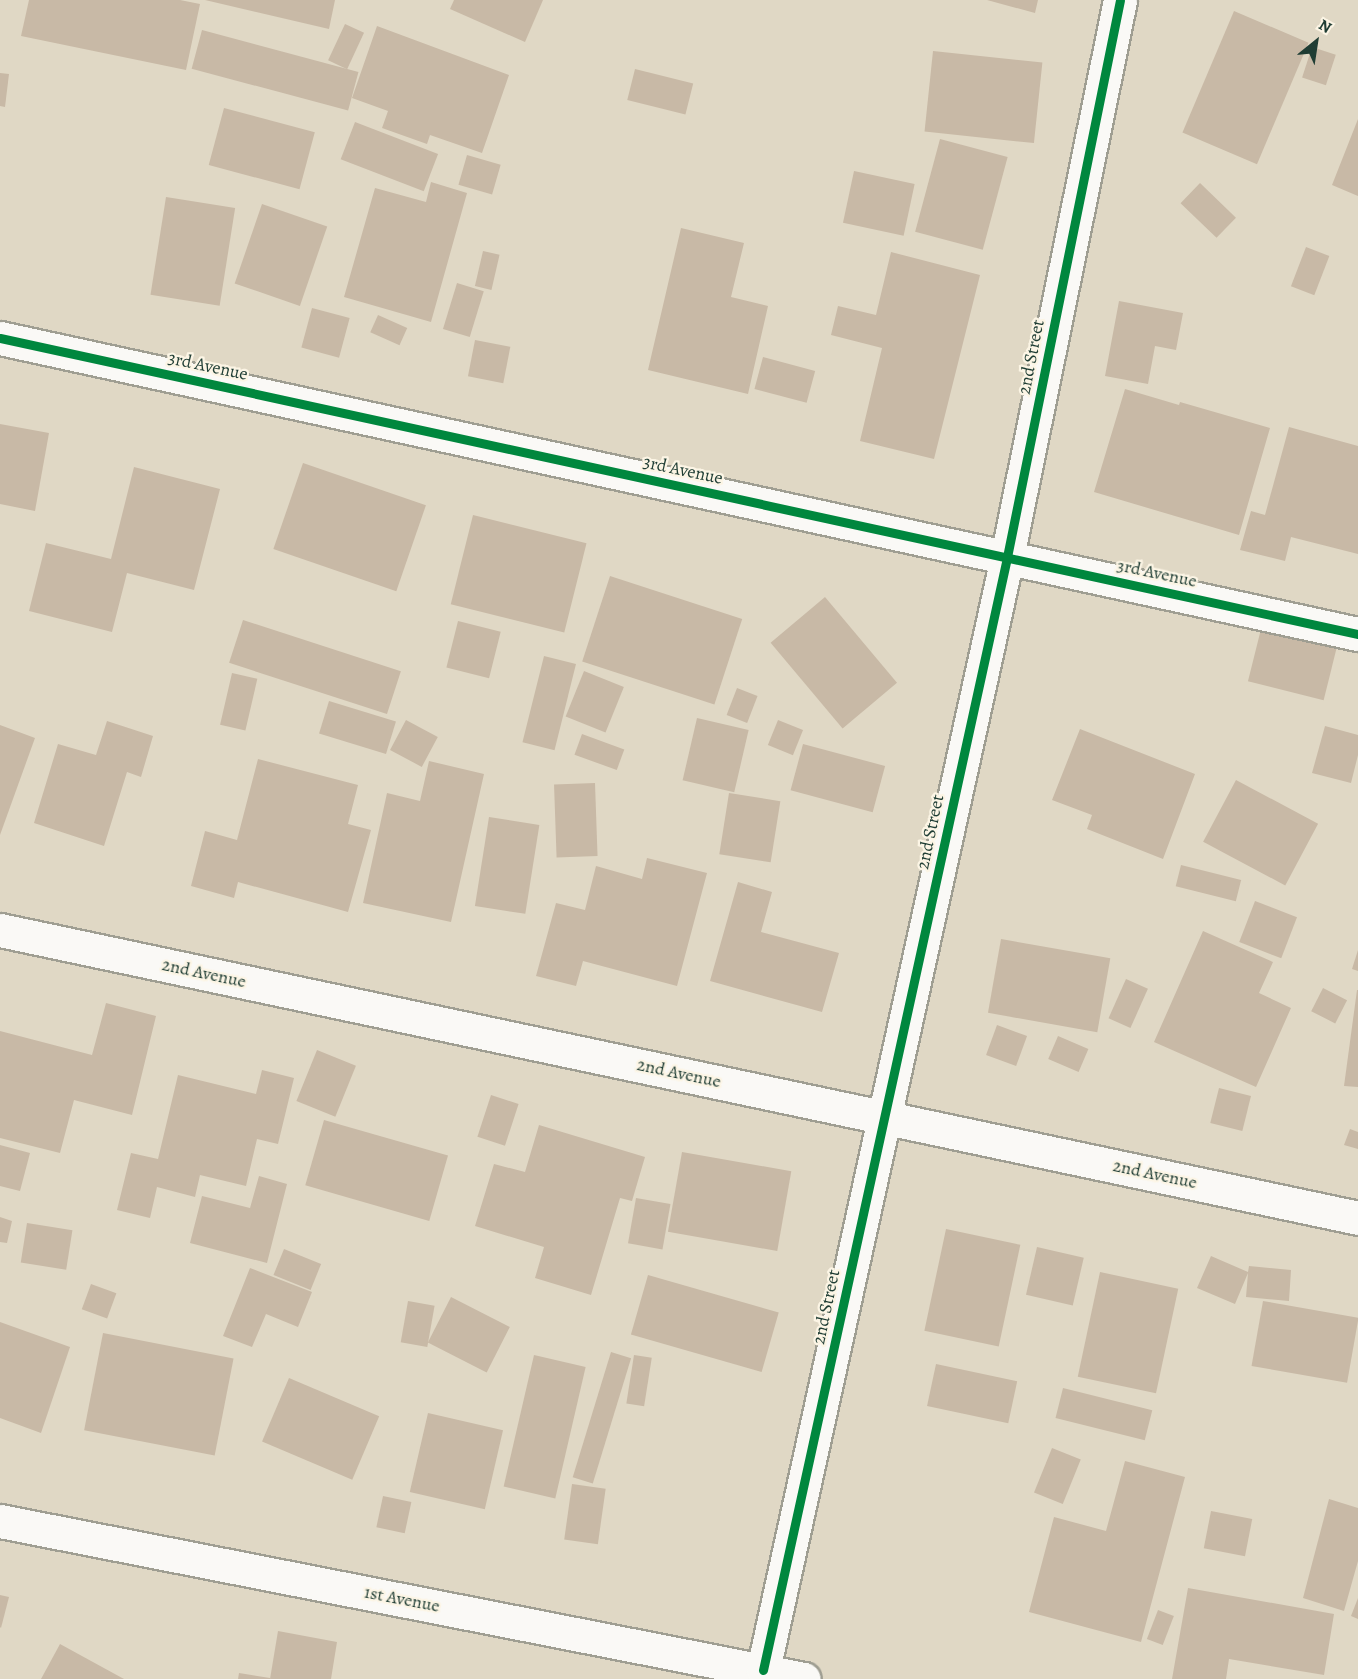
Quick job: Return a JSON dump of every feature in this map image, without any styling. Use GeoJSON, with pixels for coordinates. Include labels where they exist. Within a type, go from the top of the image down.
{"type":"FeatureCollection","features":[{"type":"Feature","properties":{"kind":"street","name":"2nd Street"},"geometry":{"type":"LineString","coordinates":[[764,1670],[1007,557],[1120,0]]}},
{"type":"Feature","properties":{"kind":"street","name":"3rd Avenue"},"geometry":{"type":"LineString","coordinates":[[0,338],[1358,634]]}},
{"type":"Feature","properties":{"kind":"street","name":"2nd Avenue"},"geometry":{"type":"LineString","coordinates":[[0,930],[1358,1218]]}},
{"type":"Feature","properties":{"kind":"street","name":"1st Avenue"},"geometry":{"type":"LineString","coordinates":[[0,1521],[804,1679]]}},
{"type":"Feature","properties":{"kind":"building"},"geometry":{"type":"Polygon","coordinates":[[[29,0],[180,0],[200,4],[186,70],[21,36],[29,0]]]}},
{"type":"Feature","properties":{"kind":"building"},"geometry":{"type":"Polygon","coordinates":[[[205,0],[335,0],[329,29],[205,0]]]}},
{"type":"Feature","properties":{"kind":"building"},"geometry":{"type":"Polygon","coordinates":[[[454,0],[543,0],[525,42],[450,9],[454,0]]]}},
{"type":"Feature","properties":{"kind":"building"},"geometry":{"type":"Polygon","coordinates":[[[987,0],[1038,0],[1035,13],[987,0]]]}},
{"type":"Feature","properties":{"kind":"building"},"geometry":{"type":"Polygon","coordinates":[[[1234,11],[1309,43],[1257,164],[1182,133],[1234,11]]]}},
{"type":"Feature","properties":{"kind":"building"},"geometry":{"type":"Polygon","coordinates":[[[345,24],[364,33],[347,69],[328,60],[345,24]]]}},
{"type":"Feature","properties":{"kind":"building"},"geometry":{"type":"Polygon","coordinates":[[[377,26],[509,75],[482,153],[430,135],[427,144],[382,128],[388,111],[352,98],[377,26]]]}},
{"type":"Feature","properties":{"kind":"building"},"geometry":{"type":"Polygon","coordinates":[[[202,30],[358,72],[348,111],[192,69],[202,30]]]}},
{"type":"Feature","properties":{"kind":"building"},"geometry":{"type":"Polygon","coordinates":[[[1312,47],[1336,55],[1326,85],[1302,77],[1312,47]]]}},
{"type":"Feature","properties":{"kind":"building"},"geometry":{"type":"Polygon","coordinates":[[[933,51],[1042,62],[1034,143],[925,132],[933,51]]]}},
{"type":"Feature","properties":{"kind":"building"},"geometry":{"type":"Polygon","coordinates":[[[635,69],[693,84],[685,115],[627,100],[635,69]]]}},
{"type":"Feature","properties":{"kind":"building"},"geometry":{"type":"Polygon","coordinates":[[[0,73],[9,74],[5,107],[0,106],[0,73]]]}},
{"type":"Feature","properties":{"kind":"building"},"geometry":{"type":"Polygon","coordinates":[[[224,108],[315,132],[300,189],[209,165],[224,108]]]}},
{"type":"Feature","properties":{"kind":"building"},"geometry":{"type":"Polygon","coordinates":[[[1358,119],[1358,196],[1332,185],[1358,119]]]}},
{"type":"Feature","properties":{"kind":"building"},"geometry":{"type":"Polygon","coordinates":[[[355,122],[438,154],[424,191],[341,159],[355,122]]]}},
{"type":"Feature","properties":{"kind":"building"},"geometry":{"type":"Polygon","coordinates":[[[940,139],[1008,157],[983,250],[915,232],[940,139]]]}},
{"type":"Feature","properties":{"kind":"building"},"geometry":{"type":"Polygon","coordinates":[[[467,155],[501,165],[492,194],[458,185],[467,155]]]}},
{"type":"Feature","properties":{"kind":"building"},"geometry":{"type":"Polygon","coordinates":[[[854,171],[915,184],[904,236],[843,223],[854,171]]]}},
{"type":"Feature","properties":{"kind":"building"},"geometry":{"type":"Polygon","coordinates":[[[431,182],[467,193],[431,322],[344,297],[375,188],[426,202],[431,182]]]}},
{"type":"Feature","properties":{"kind":"building"},"geometry":{"type":"Polygon","coordinates":[[[1200,183],[1236,218],[1217,238],[1181,203],[1200,183]]]}},
{"type":"Feature","properties":{"kind":"building"},"geometry":{"type":"Polygon","coordinates":[[[166,197],[235,208],[220,306],[151,295],[166,197]]]}},
{"type":"Feature","properties":{"kind":"building"},"geometry":{"type":"Polygon","coordinates":[[[262,204],[327,226],[300,306],[235,283],[262,204]]]}},
{"type":"Feature","properties":{"kind":"building"},"geometry":{"type":"Polygon","coordinates":[[[681,228],[744,243],[731,297],[768,306],[748,394],[648,370],[681,228]]]}},
{"type":"Feature","properties":{"kind":"building"},"geometry":{"type":"Polygon","coordinates":[[[1306,247],[1329,256],[1314,295],[1291,286],[1306,247]]]}},
{"type":"Feature","properties":{"kind":"building"},"geometry":{"type":"Polygon","coordinates":[[[483,251],[500,255],[491,290],[475,286],[483,251]]]}},
{"type":"Feature","properties":{"kind":"building"},"geometry":{"type":"Polygon","coordinates":[[[891,252],[980,275],[934,459],[860,441],[882,348],[831,335],[838,306],[876,315],[891,252]]]}},
{"type":"Feature","properties":{"kind":"building"},"geometry":{"type":"Polygon","coordinates":[[[457,283],[484,291],[470,337],[443,329],[457,283]]]}},
{"type":"Feature","properties":{"kind":"building"},"geometry":{"type":"Polygon","coordinates":[[[1119,301],[1183,313],[1176,350],[1155,346],[1148,384],[1105,376],[1119,301]]]}},
{"type":"Feature","properties":{"kind":"building"},"geometry":{"type":"Polygon","coordinates":[[[312,308],[350,318],[339,358],[301,348],[312,308]]]}},
{"type":"Feature","properties":{"kind":"building"},"geometry":{"type":"Polygon","coordinates":[[[378,315],[407,328],[400,345],[370,332],[378,315]]]}},
{"type":"Feature","properties":{"kind":"building"},"geometry":{"type":"Polygon","coordinates":[[[475,340],[510,347],[503,383],[468,376],[475,340]]]}},
{"type":"Feature","properties":{"kind":"building"},"geometry":{"type":"Polygon","coordinates":[[[763,357],[815,371],[807,403],[754,389],[763,357]]]}},
{"type":"Feature","properties":{"kind":"building"},"geometry":{"type":"Polygon","coordinates":[[[1125,389],[1270,428],[1239,535],[1094,492],[1125,389]]]}},
{"type":"Feature","properties":{"kind":"building"},"geometry":{"type":"Polygon","coordinates":[[[0,424],[49,433],[35,511],[0,504],[0,424]]]}},
{"type":"Feature","properties":{"kind":"building"},"geometry":{"type":"Polygon","coordinates":[[[1289,427],[1358,446],[1358,554],[1291,537],[1285,561],[1240,550],[1251,511],[1265,515],[1289,427]]]}},
{"type":"Feature","properties":{"kind":"building"},"geometry":{"type":"Polygon","coordinates":[[[303,463],[426,505],[396,591],[273,549],[303,463]]]}},
{"type":"Feature","properties":{"kind":"building"},"geometry":{"type":"Polygon","coordinates":[[[134,467],[220,489],[194,590],[127,573],[112,632],[29,611],[46,543],[111,559],[134,467]]]}},
{"type":"Feature","properties":{"kind":"building"},"geometry":{"type":"Polygon","coordinates":[[[473,515],[587,543],[564,633],[451,604],[473,515]]]}},
{"type":"Feature","properties":{"kind":"building"},"geometry":{"type":"Polygon","coordinates":[[[610,576],[742,619],[714,705],[582,662],[610,576]]]}},
{"type":"Feature","properties":{"kind":"building"},"geometry":{"type":"Polygon","coordinates":[[[825,597],[897,683],[843,728],[771,643],[825,597]]]}},
{"type":"Feature","properties":{"kind":"building"},"geometry":{"type":"Polygon","coordinates":[[[243,620],[401,671],[387,714],[229,663],[243,620]]]}},
{"type":"Feature","properties":{"kind":"building"},"geometry":{"type":"Polygon","coordinates":[[[458,621],[501,632],[489,678],[446,668],[458,621]]]}},
{"type":"Feature","properties":{"kind":"building"},"geometry":{"type":"Polygon","coordinates":[[[1262,625],[1338,644],[1324,700],[1248,681],[1262,625]]]}},
{"type":"Feature","properties":{"kind":"building"},"geometry":{"type":"Polygon","coordinates":[[[544,656],[576,664],[554,750],[522,742],[544,656]]]}},
{"type":"Feature","properties":{"kind":"building"},"geometry":{"type":"Polygon","coordinates":[[[584,671],[624,687],[606,733],[566,716],[584,671]]]}},
{"type":"Feature","properties":{"kind":"building"},"geometry":{"type":"Polygon","coordinates":[[[232,673],[257,679],[245,730],[220,725],[232,673]]]}},
{"type":"Feature","properties":{"kind":"building"},"geometry":{"type":"Polygon","coordinates":[[[737,688],[758,696],[747,723],[727,715],[737,688]]]}},
{"type":"Feature","properties":{"kind":"building"},"geometry":{"type":"Polygon","coordinates":[[[329,701],[396,721],[386,754],[319,734],[329,701]]]}},
{"type":"Feature","properties":{"kind":"building"},"geometry":{"type":"Polygon","coordinates":[[[697,718],[749,730],[734,792],[683,780],[697,718]]]}},
{"type":"Feature","properties":{"kind":"building"},"geometry":{"type":"Polygon","coordinates":[[[406,720],[438,737],[422,767],[390,750],[406,720]]]}},
{"type":"Feature","properties":{"kind":"building"},"geometry":{"type":"Polygon","coordinates":[[[778,720],[803,730],[793,755],[768,745],[778,720]]]}},
{"type":"Feature","properties":{"kind":"building"},"geometry":{"type":"Polygon","coordinates":[[[107,721],[153,736],[141,777],[127,772],[104,846],[34,823],[58,744],[96,755],[107,721]]]}},
{"type":"Feature","properties":{"kind":"building"},"geometry":{"type":"Polygon","coordinates":[[[0,725],[35,738],[0,835],[0,725]]]}},
{"type":"Feature","properties":{"kind":"building"},"geometry":{"type":"Polygon","coordinates":[[[1325,726],[1358,735],[1358,755],[1351,783],[1312,773],[1325,726]]]}},
{"type":"Feature","properties":{"kind":"building"},"geometry":{"type":"Polygon","coordinates":[[[1080,729],[1195,774],[1163,859],[1087,829],[1092,815],[1052,800],[1080,729]]]}},
{"type":"Feature","properties":{"kind":"building"},"geometry":{"type":"Polygon","coordinates":[[[582,734],[624,749],[617,770],[574,755],[582,734]]]}},
{"type":"Feature","properties":{"kind":"building"},"geometry":{"type":"Polygon","coordinates":[[[803,744],[885,766],[873,812],[791,790],[803,744]]]}},
{"type":"Feature","properties":{"kind":"building"},"geometry":{"type":"Polygon","coordinates":[[[258,759],[358,785],[348,824],[371,830],[348,912],[238,882],[234,898],[191,886],[205,831],[237,840],[258,759]]]}},
{"type":"Feature","properties":{"kind":"building"},"geometry":{"type":"Polygon","coordinates":[[[429,761],[484,774],[451,922],[363,903],[387,793],[420,801],[429,761]]]}},
{"type":"Feature","properties":{"kind":"building"},"geometry":{"type":"Polygon","coordinates":[[[1236,780],[1318,824],[1285,885],[1203,842],[1236,780]]]}},
{"type":"Feature","properties":{"kind":"building"},"geometry":{"type":"Polygon","coordinates":[[[595,783],[598,856],[557,857],[554,784],[595,783]]]}},
{"type":"Feature","properties":{"kind":"building"},"geometry":{"type":"Polygon","coordinates":[[[729,793],[780,801],[771,862],[719,854],[729,793]]]}},
{"type":"Feature","properties":{"kind":"building"},"geometry":{"type":"Polygon","coordinates":[[[489,817],[539,825],[525,914],[475,906],[489,817]]]}},
{"type":"Feature","properties":{"kind":"building"},"geometry":{"type":"Polygon","coordinates":[[[647,858],[707,873],[677,986],[583,961],[576,986],[536,976],[556,903],[585,910],[596,866],[642,879],[647,858]]]}},
{"type":"Feature","properties":{"kind":"building"},"geometry":{"type":"Polygon","coordinates":[[[1181,865],[1241,880],[1236,901],[1176,886],[1181,865]]]}},
{"type":"Feature","properties":{"kind":"building"},"geometry":{"type":"Polygon","coordinates":[[[738,882],[772,892],[761,932],[839,953],[822,1012],[710,981],[738,882]]]}},
{"type":"Feature","properties":{"kind":"building"},"geometry":{"type":"Polygon","coordinates":[[[1255,901],[1297,917],[1281,958],[1239,942],[1255,901]]]}},
{"type":"Feature","properties":{"kind":"building"},"geometry":{"type":"Polygon","coordinates":[[[1203,931],[1273,962],[1259,993],[1291,1008],[1256,1087],[1154,1042],[1203,931]]]}},
{"type":"Feature","properties":{"kind":"building"},"geometry":{"type":"Polygon","coordinates":[[[1001,939],[1110,958],[1097,1032],[988,1013],[1001,939]]]}},
{"type":"Feature","properties":{"kind":"building"},"geometry":{"type":"Polygon","coordinates":[[[1358,950],[1358,971],[1352,969],[1358,950]]]}},
{"type":"Feature","properties":{"kind":"building"},"geometry":{"type":"Polygon","coordinates":[[[1126,979],[1148,989],[1130,1028],[1109,1018],[1126,979]]]}},
{"type":"Feature","properties":{"kind":"building"},"geometry":{"type":"Polygon","coordinates":[[[1323,988],[1347,1000],[1335,1023],[1311,1011],[1323,988]]]}},
{"type":"Feature","properties":{"kind":"building"},"geometry":{"type":"Polygon","coordinates":[[[1358,990],[1358,1087],[1344,1086],[1358,990]]]}},
{"type":"Feature","properties":{"kind":"building"},"geometry":{"type":"Polygon","coordinates":[[[106,1003],[156,1016],[132,1115],[74,1100],[60,1153],[0,1138],[0,1031],[92,1055],[106,1003]]]}},
{"type":"Feature","properties":{"kind":"building"},"geometry":{"type":"Polygon","coordinates":[[[997,1025],[1027,1036],[1016,1066],[986,1055],[997,1025]]]}},
{"type":"Feature","properties":{"kind":"building"},"geometry":{"type":"Polygon","coordinates":[[[1058,1036],[1088,1049],[1079,1072],[1048,1059],[1058,1036]]]}},
{"type":"Feature","properties":{"kind":"building"},"geometry":{"type":"Polygon","coordinates":[[[317,1050],[356,1066],[335,1117],[296,1101],[317,1050]]]}},
{"type":"Feature","properties":{"kind":"building"},"geometry":{"type":"Polygon","coordinates":[[[262,1070],[294,1078],[278,1144],[257,1139],[246,1186],[200,1175],[195,1197],[157,1187],[150,1218],[117,1210],[131,1153],[158,1159],[178,1075],[256,1094],[262,1070]]]}},
{"type":"Feature","properties":{"kind":"building"},"geometry":{"type":"Polygon","coordinates":[[[1219,1088],[1251,1096],[1242,1131],[1210,1123],[1219,1088]]]}},
{"type":"Feature","properties":{"kind":"building"},"geometry":{"type":"Polygon","coordinates":[[[491,1095],[519,1104],[505,1146],[477,1137],[491,1095]]]}},
{"type":"Feature","properties":{"kind":"building"},"geometry":{"type":"Polygon","coordinates":[[[324,1120],[448,1156],[429,1221],[305,1185],[324,1120]]]}},
{"type":"Feature","properties":{"kind":"building"},"geometry":{"type":"Polygon","coordinates":[[[539,1125],[645,1157],[632,1201],[620,1198],[591,1295],[535,1278],[544,1247],[475,1226],[494,1164],[525,1172],[539,1125]]]}},
{"type":"Feature","properties":{"kind":"building"},"geometry":{"type":"Polygon","coordinates":[[[1350,1129],[1358,1132],[1358,1149],[1344,1145],[1350,1129]]]}},
{"type":"Feature","properties":{"kind":"building"},"geometry":{"type":"Polygon","coordinates":[[[0,1145],[30,1153],[20,1191],[0,1186],[0,1145]]]}},
{"type":"Feature","properties":{"kind":"building"},"geometry":{"type":"Polygon","coordinates":[[[682,1152],[791,1171],[777,1251],[668,1232],[682,1152]]]}},
{"type":"Feature","properties":{"kind":"building"},"geometry":{"type":"Polygon","coordinates":[[[259,1176],[287,1184],[267,1263],[190,1243],[202,1196],[250,1208],[259,1176]]]}},
{"type":"Feature","properties":{"kind":"building"},"geometry":{"type":"Polygon","coordinates":[[[636,1198],[670,1204],[662,1249],[628,1243],[636,1198]]]}},
{"type":"Feature","properties":{"kind":"building"},"geometry":{"type":"Polygon","coordinates":[[[0,1217],[12,1221],[7,1243],[0,1242],[0,1217]]]}},
{"type":"Feature","properties":{"kind":"building"},"geometry":{"type":"Polygon","coordinates":[[[27,1223],[72,1230],[66,1270],[21,1263],[27,1223]]]}},
{"type":"Feature","properties":{"kind":"building"},"geometry":{"type":"Polygon","coordinates":[[[946,1229],[1020,1245],[999,1347],[924,1331],[946,1229]]]}},
{"type":"Feature","properties":{"kind":"building"},"geometry":{"type":"Polygon","coordinates":[[[1037,1247],[1084,1258],[1073,1306],[1026,1295],[1037,1247]]]}},
{"type":"Feature","properties":{"kind":"building"},"geometry":{"type":"Polygon","coordinates":[[[284,1249],[321,1264],[311,1290],[274,1275],[284,1249]]]}},
{"type":"Feature","properties":{"kind":"building"},"geometry":{"type":"Polygon","coordinates":[[[1211,1256],[1248,1272],[1249,1266],[1291,1270],[1289,1301],[1246,1297],[1248,1273],[1235,1304],[1197,1288],[1211,1256]]]}},
{"type":"Feature","properties":{"kind":"building"},"geometry":{"type":"Polygon","coordinates":[[[250,1268],[312,1292],[298,1327],[266,1314],[252,1347],[223,1336],[250,1268]]]}},
{"type":"Feature","properties":{"kind":"building"},"geometry":{"type":"Polygon","coordinates":[[[1100,1272],[1178,1289],[1156,1393],[1078,1377],[1100,1272]]]}},
{"type":"Feature","properties":{"kind":"building"},"geometry":{"type":"Polygon","coordinates":[[[648,1275],[779,1312],[762,1372],[631,1335],[648,1275]]]}},
{"type":"Feature","properties":{"kind":"building"},"geometry":{"type":"Polygon","coordinates":[[[91,1284],[116,1293],[107,1319],[82,1309],[91,1284]]]}},
{"type":"Feature","properties":{"kind":"building"},"geometry":{"type":"Polygon","coordinates":[[[451,1297],[510,1327],[487,1372],[428,1342],[451,1297]]]}},
{"type":"Feature","properties":{"kind":"building"},"geometry":{"type":"Polygon","coordinates":[[[408,1301],[435,1306],[427,1347],[401,1342],[408,1301]]]}},
{"type":"Feature","properties":{"kind":"building"},"geometry":{"type":"Polygon","coordinates":[[[1263,1301],[1358,1318],[1347,1383],[1252,1366],[1263,1301]]]}},
{"type":"Feature","properties":{"kind":"building"},"geometry":{"type":"Polygon","coordinates":[[[0,1322],[70,1347],[41,1433],[0,1418],[0,1322]]]}},
{"type":"Feature","properties":{"kind":"building"},"geometry":{"type":"Polygon","coordinates":[[[103,1333],[234,1358],[215,1456],[84,1430],[103,1333]]]}},
{"type":"Feature","properties":{"kind":"building"},"geometry":{"type":"Polygon","coordinates":[[[611,1352],[631,1358],[593,1483],[573,1477],[611,1352]]]}},
{"type":"Feature","properties":{"kind":"building"},"geometry":{"type":"Polygon","coordinates":[[[534,1355],[586,1367],[555,1498],[504,1487],[534,1355]]]}},
{"type":"Feature","properties":{"kind":"building"},"geometry":{"type":"Polygon","coordinates":[[[634,1355],[652,1358],[644,1406],[626,1403],[634,1355]]]}},
{"type":"Feature","properties":{"kind":"building"},"geometry":{"type":"Polygon","coordinates":[[[936,1364],[1017,1381],[1008,1423],[927,1406],[936,1364]]]}},
{"type":"Feature","properties":{"kind":"building"},"geometry":{"type":"Polygon","coordinates":[[[289,1378],[379,1416],[352,1480],[262,1442],[289,1378]]]}},
{"type":"Feature","properties":{"kind":"building"},"geometry":{"type":"Polygon","coordinates":[[[1063,1388],[1152,1410],[1145,1440],[1056,1418],[1063,1388]]]}},
{"type":"Feature","properties":{"kind":"building"},"geometry":{"type":"Polygon","coordinates":[[[428,1413],[503,1430],[485,1509],[410,1492],[428,1413]]]}},
{"type":"Feature","properties":{"kind":"building"},"geometry":{"type":"Polygon","coordinates":[[[1052,1448],[1081,1460],[1063,1504],[1034,1493],[1052,1448]]]}},
{"type":"Feature","properties":{"kind":"building"},"geometry":{"type":"Polygon","coordinates":[[[1125,1461],[1185,1477],[1141,1642],[1029,1612],[1054,1517],[1106,1531],[1125,1461]]]}},
{"type":"Feature","properties":{"kind":"building"},"geometry":{"type":"Polygon","coordinates":[[[572,1484],[606,1489],[598,1544],[564,1539],[572,1484]]]}},
{"type":"Feature","properties":{"kind":"building"},"geometry":{"type":"Polygon","coordinates":[[[383,1496],[411,1502],[405,1533],[376,1527],[383,1496]]]}},
{"type":"Feature","properties":{"kind":"building"},"geometry":{"type":"Polygon","coordinates":[[[1329,1499],[1358,1508],[1358,1561],[1344,1611],[1303,1598],[1329,1499]]]}},
{"type":"Feature","properties":{"kind":"building"},"geometry":{"type":"Polygon","coordinates":[[[1211,1511],[1252,1519],[1245,1556],[1204,1548],[1211,1511]]]}},
{"type":"Feature","properties":{"kind":"building"},"geometry":{"type":"Polygon","coordinates":[[[1188,1588],[1334,1614],[1324,1675],[1229,1659],[1226,1679],[1172,1679],[1188,1588]]]}},
{"type":"Feature","properties":{"kind":"building"},"geometry":{"type":"Polygon","coordinates":[[[0,1595],[9,1597],[1,1628],[0,1627],[0,1595]]]}},
{"type":"Feature","properties":{"kind":"building"},"geometry":{"type":"Polygon","coordinates":[[[1358,1598],[1358,1619],[1351,1616],[1358,1598]]]}},
{"type":"Feature","properties":{"kind":"building"},"geometry":{"type":"Polygon","coordinates":[[[1158,1610],[1174,1616],[1163,1645],[1147,1639],[1158,1610]]]}},
{"type":"Feature","properties":{"kind":"building"},"geometry":{"type":"Polygon","coordinates":[[[278,1631],[337,1642],[331,1679],[270,1679],[278,1631]]]}},
{"type":"Feature","properties":{"kind":"building"},"geometry":{"type":"Polygon","coordinates":[[[60,1644],[124,1679],[41,1679],[60,1644]]]}},
{"type":"Feature","properties":{"kind":"building"},"geometry":{"type":"Polygon","coordinates":[[[239,1673],[270,1678],[270,1679],[238,1679],[239,1673]]]}},
{"type":"Feature","properties":{"kind":"cycle path"},"geometry":{"type":"LineString","coordinates":[[763,1670],[1007,557],[1120,0]]}},
{"type":"Feature","properties":{"kind":"cycle path"},"geometry":{"type":"LineString","coordinates":[[0,338],[1358,634]]}}]}
